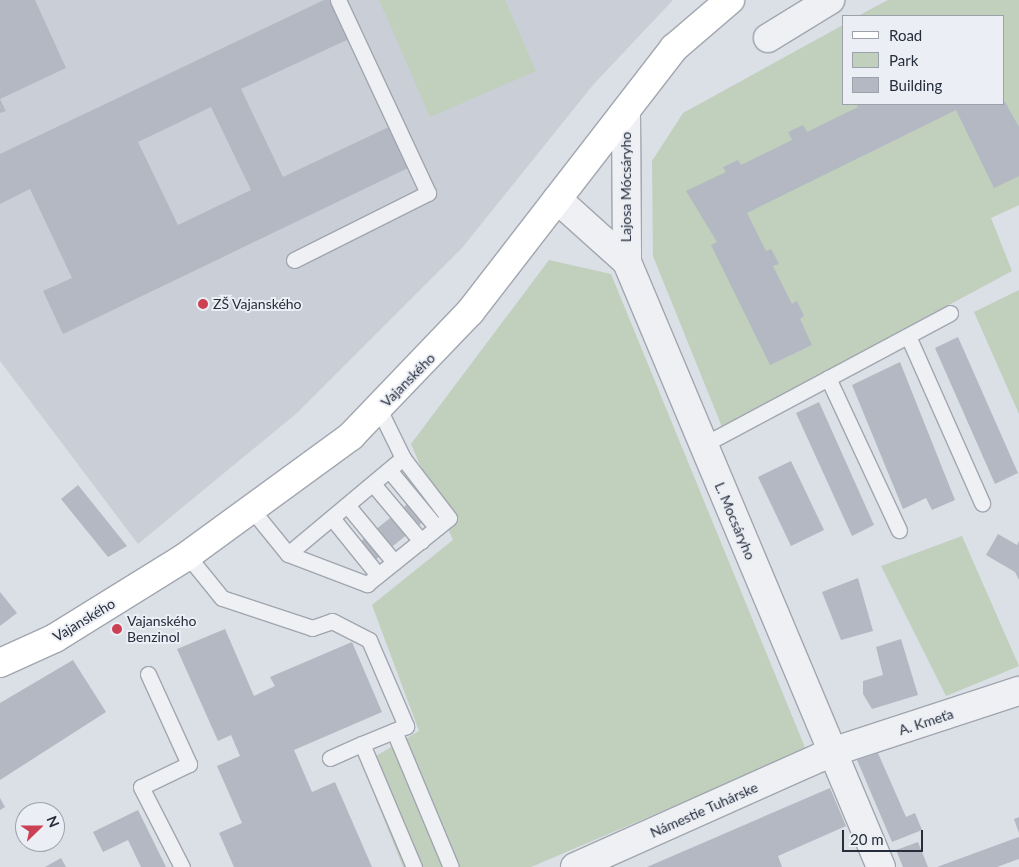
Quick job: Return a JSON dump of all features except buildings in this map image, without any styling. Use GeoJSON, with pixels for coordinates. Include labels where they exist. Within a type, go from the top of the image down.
{"type":"FeatureCollection","features":[{"type":"Feature","properties":{"kind":"main road","name":"Vajanského"},"geometry":{"type":"LineString","coordinates":[[0,662],[55,638],[188,555],[311,469],[379,409],[470,312],[674,48],[730,0]]}},
{"type":"Feature","properties":{"kind":"street"},"geometry":{"type":"LineString","coordinates":[[768,38],[830,0]]}},
{"type":"Feature","properties":{"kind":"street","name":"Lajosa Mócsáryho"},"geometry":{"type":"LineString","coordinates":[[626,112],[627,262]]}},
{"type":"Feature","properties":{"kind":"street","name":"L. Mocsáryho"},"geometry":{"type":"LineString","coordinates":[[557,199],[627,262],[881,867]]}},
{"type":"Feature","properties":{"kind":"street","name":"A. Kmeťa"},"geometry":{"type":"LineString","coordinates":[[832,752],[1019,691]]}},
{"type":"Feature","properties":{"kind":"street","name":"Námestie Tuhárske"},"geometry":{"type":"LineString","coordinates":[[575,867],[832,752]]}},
{"type":"Feature","properties":{"kind":"lane"},"geometry":{"type":"LineString","coordinates":[[294,260],[428,193],[338,0]]}},
{"type":"Feature","properties":{"kind":"lane"},"geometry":{"type":"LineString","coordinates":[[703,445],[950,313]]}},
{"type":"Feature","properties":{"kind":"lane"},"geometry":{"type":"LineString","coordinates":[[908,336],[982,503]]}},
{"type":"Feature","properties":{"kind":"lane"},"geometry":{"type":"LineString","coordinates":[[828,378],[899,530]]}},
{"type":"Feature","properties":{"kind":"lane"},"geometry":{"type":"LineString","coordinates":[[253,511],[288,554],[366,584],[421,541],[449,518],[404,458],[379,409]]}},
{"type":"Feature","properties":{"kind":"lane"},"geometry":{"type":"LineString","coordinates":[[288,554],[404,458]]}},
{"type":"Feature","properties":{"kind":"lane"},"geometry":{"type":"LineString","coordinates":[[389,470],[437,528]]}},
{"type":"Feature","properties":{"kind":"lane"},"geometry":{"type":"LineString","coordinates":[[373,484],[421,541]]}},
{"type":"Feature","properties":{"kind":"lane"},"geometry":{"type":"LineString","coordinates":[[347,505],[394,562]]}},
{"type":"Feature","properties":{"kind":"lane"},"geometry":{"type":"LineString","coordinates":[[332,518],[378,575]]}},
{"type":"Feature","properties":{"kind":"lane"},"geometry":{"type":"LineString","coordinates":[[188,555],[222,598],[312,628],[332,621],[369,640],[406,726],[330,758]]}},
{"type":"Feature","properties":{"kind":"lane"},"geometry":{"type":"LineString","coordinates":[[148,674],[188,764],[141,787],[182,867]]}},
{"type":"Feature","properties":{"kind":"lane"},"geometry":{"type":"LineString","coordinates":[[394,731],[451,867]]}},
{"type":"Feature","properties":{"kind":"lane"},"geometry":{"type":"LineString","coordinates":[[362,744],[414,867]]}},
{"type":"Feature","properties":{"kind":"shaded area","name":"ZŠ Vajanského"},"geometry":{"type":"Polygon","coordinates":[[[0,0],[673,0],[593,85],[462,248],[297,413],[138,544],[0,361],[0,0]]]}},
{"type":"Feature","properties":{"kind":"green space"},"geometry":{"type":"Polygon","coordinates":[[[379,0],[505,0],[536,71],[430,117],[379,0]]]}},
{"type":"Feature","properties":{"kind":"green space"},"geometry":{"type":"Polygon","coordinates":[[[888,0],[1019,0],[1019,205],[991,218],[1012,271],[722,427],[653,256],[652,161],[683,113],[842,26],[842,105],[1004,105],[1004,15],[860,15],[888,0]]]}},
{"type":"Feature","properties":{"kind":"green space"},"geometry":{"type":"Polygon","coordinates":[[[549,260],[611,274],[806,750],[531,867],[403,867],[362,764],[419,731],[372,605],[453,540],[411,444],[549,260]]]}},
{"type":"Feature","properties":{"kind":"green space"},"geometry":{"type":"Polygon","coordinates":[[[1019,290],[1019,414],[974,312],[1019,290]]]}},
{"type":"Feature","properties":{"kind":"green space"},"geometry":{"type":"Polygon","coordinates":[[[962,536],[1019,666],[946,696],[881,566],[962,536]]]}},
{"type":"Feature","properties":{"kind":"place","name":"ZŠ Vajanského"},"geometry":{"type":"Point","coordinates":[203,304]}},
{"type":"Feature","properties":{"kind":"place","name":"Vajanského Benzinol"},"geometry":{"type":"Point","coordinates":[117,629]}}]}
